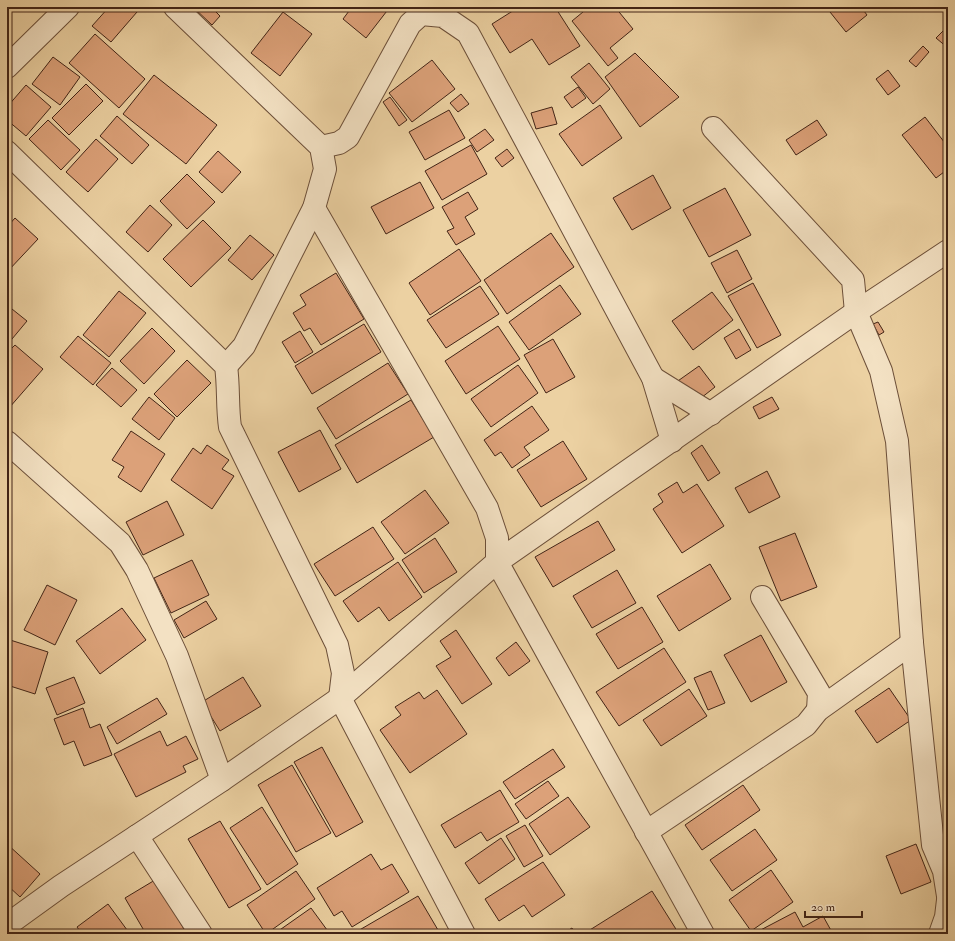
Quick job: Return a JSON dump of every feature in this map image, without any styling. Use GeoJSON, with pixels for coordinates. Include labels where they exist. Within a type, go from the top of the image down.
{"type":"FeatureCollection","features":[{"type":"Feature","properties":{"kind":"street"},"geometry":{"type":"LineString","coordinates":[[7,67],[68,7]]}},
{"type":"Feature","properties":{"kind":"street"},"geometry":{"type":"LineString","coordinates":[[175,7],[321,147],[325,169],[314,208],[244,346],[226,366]]}},
{"type":"Feature","properties":{"kind":"street"},"geometry":{"type":"LineString","coordinates":[[321,147],[339,143],[348,137],[410,24],[421,14],[440,12],[468,33],[653,378],[672,441]]}},
{"type":"Feature","properties":{"kind":"street"},"geometry":{"type":"LineString","coordinates":[[713,128],[853,280],[856,312],[881,371],[897,441],[912,643],[933,845],[944,871],[948,896]]}},
{"type":"Feature","properties":{"kind":"street"},"geometry":{"type":"LineString","coordinates":[[7,152],[226,366],[229,386],[227,410],[230,427],[337,645],[344,673],[340,698],[464,934]]}},
{"type":"Feature","properties":{"kind":"street"},"geometry":{"type":"LineString","coordinates":[[314,208],[487,508],[497,538],[497,562],[703,934]]}},
{"type":"Feature","properties":{"kind":"street"},"geometry":{"type":"LineString","coordinates":[[7,924],[61,886],[222,780],[340,698],[497,562],[856,312],[948,252]]}},
{"type":"Feature","properties":{"kind":"street"},"geometry":{"type":"LineString","coordinates":[[653,378],[711,414]]}},
{"type":"Feature","properties":{"kind":"street"},"geometry":{"type":"LineString","coordinates":[[10,448],[120,543],[137,570],[177,656],[222,780]]}},
{"type":"Feature","properties":{"kind":"street"},"geometry":{"type":"LineString","coordinates":[[762,597],[819,693],[818,710]]}},
{"type":"Feature","properties":{"kind":"street"},"geometry":{"type":"LineString","coordinates":[[646,832],[806,725],[818,710],[912,643]]}},
{"type":"Feature","properties":{"kind":"street"},"geometry":{"type":"LineString","coordinates":[[137,836],[201,934]]}},
{"type":"Feature","properties":{"kind":"street"},"geometry":{"type":"LineString","coordinates":[[940,934],[946,917],[948,900]]}},
{"type":"Feature","properties":{"kind":"building"},"geometry":{"type":"Polygon","coordinates":[[[109,7],[131,7],[137,12],[111,42],[92,26],[109,7]]]}},
{"type":"Feature","properties":{"kind":"building"},"geometry":{"type":"Polygon","coordinates":[[[193,7],[211,7],[220,16],[212,25],[193,7]]]}},
{"type":"Feature","properties":{"kind":"building"},"geometry":{"type":"Polygon","coordinates":[[[214,7],[223,7],[219,12],[214,7]]]}},
{"type":"Feature","properties":{"kind":"building"},"geometry":{"type":"Polygon","coordinates":[[[352,7],[390,7],[366,38],[343,19],[352,7]]]}},
{"type":"Feature","properties":{"kind":"building"},"geometry":{"type":"Polygon","coordinates":[[[519,7],[555,7],[580,46],[549,65],[532,39],[510,53],[492,24],[519,7]]]}},
{"type":"Feature","properties":{"kind":"building"},"geometry":{"type":"Polygon","coordinates":[[[589,7],[615,7],[633,29],[610,48],[618,58],[608,66],[572,21],[589,7]]]}},
{"type":"Feature","properties":{"kind":"building"},"geometry":{"type":"Polygon","coordinates":[[[826,7],[861,7],[867,15],[846,32],[826,7]]]}},
{"type":"Feature","properties":{"kind":"building"},"geometry":{"type":"Polygon","coordinates":[[[283,12],[312,34],[280,76],[251,53],[283,12]]]}},
{"type":"Feature","properties":{"kind":"building"},"geometry":{"type":"Polygon","coordinates":[[[948,26],[948,48],[936,38],[948,26]]]}},
{"type":"Feature","properties":{"kind":"building"},"geometry":{"type":"Polygon","coordinates":[[[95,34],[145,79],[119,108],[69,63],[95,34]]]}},
{"type":"Feature","properties":{"kind":"building"},"geometry":{"type":"Polygon","coordinates":[[[923,46],[929,52],[916,67],[909,61],[923,46]]]}},
{"type":"Feature","properties":{"kind":"building"},"geometry":{"type":"Polygon","coordinates":[[[635,53],[679,97],[640,127],[605,77],[635,53]]]}},
{"type":"Feature","properties":{"kind":"building"},"geometry":{"type":"Polygon","coordinates":[[[53,57],[80,77],[60,105],[32,84],[53,57]]]}},
{"type":"Feature","properties":{"kind":"building"},"geometry":{"type":"Polygon","coordinates":[[[432,60],[455,89],[412,122],[389,93],[432,60]]]}},
{"type":"Feature","properties":{"kind":"building"},"geometry":{"type":"Polygon","coordinates":[[[589,63],[610,89],[593,104],[571,77],[589,63]]]}},
{"type":"Feature","properties":{"kind":"building"},"geometry":{"type":"Polygon","coordinates":[[[888,70],[900,86],[888,95],[876,79],[888,70]]]}},
{"type":"Feature","properties":{"kind":"building"},"geometry":{"type":"Polygon","coordinates":[[[154,75],[217,125],[186,164],[123,114],[154,75]]]}},
{"type":"Feature","properties":{"kind":"building"},"geometry":{"type":"Polygon","coordinates":[[[86,84],[103,101],[69,135],[52,118],[86,84]]]}},
{"type":"Feature","properties":{"kind":"building"},"geometry":{"type":"Polygon","coordinates":[[[26,85],[51,107],[26,136],[7,120],[7,107],[26,85]]]}},
{"type":"Feature","properties":{"kind":"building"},"geometry":{"type":"Polygon","coordinates":[[[578,87],[586,98],[572,108],[564,97],[578,87]]]}},
{"type":"Feature","properties":{"kind":"building"},"geometry":{"type":"Polygon","coordinates":[[[461,94],[469,104],[458,112],[450,103],[461,94]]]}},
{"type":"Feature","properties":{"kind":"building"},"geometry":{"type":"Polygon","coordinates":[[[390,97],[407,120],[399,126],[383,102],[390,97]]]}},
{"type":"Feature","properties":{"kind":"building"},"geometry":{"type":"Polygon","coordinates":[[[600,105],[622,138],[582,166],[559,134],[600,105]]]}},
{"type":"Feature","properties":{"kind":"building"},"geometry":{"type":"Polygon","coordinates":[[[552,107],[557,124],[536,129],[531,113],[552,107]]]}},
{"type":"Feature","properties":{"kind":"building"},"geometry":{"type":"Polygon","coordinates":[[[449,110],[465,138],[425,160],[409,132],[449,110]]]}},
{"type":"Feature","properties":{"kind":"building"},"geometry":{"type":"Polygon","coordinates":[[[117,116],[149,145],[132,164],[100,136],[117,116]]]}},
{"type":"Feature","properties":{"kind":"building"},"geometry":{"type":"Polygon","coordinates":[[[925,117],[948,147],[948,169],[936,178],[902,135],[925,117]]]}},
{"type":"Feature","properties":{"kind":"building"},"geometry":{"type":"Polygon","coordinates":[[[48,120],[80,150],[61,170],[29,139],[48,120]]]}},
{"type":"Feature","properties":{"kind":"building"},"geometry":{"type":"Polygon","coordinates":[[[817,120],[827,135],[796,155],[786,140],[817,120]]]}},
{"type":"Feature","properties":{"kind":"building"},"geometry":{"type":"Polygon","coordinates":[[[485,129],[494,140],[477,152],[469,140],[485,129]]]}},
{"type":"Feature","properties":{"kind":"building"},"geometry":{"type":"Polygon","coordinates":[[[96,139],[118,159],[88,192],[66,172],[96,139]]]}},
{"type":"Feature","properties":{"kind":"building"},"geometry":{"type":"Polygon","coordinates":[[[471,145],[487,174],[442,200],[425,171],[471,145]]]}},
{"type":"Feature","properties":{"kind":"building"},"geometry":{"type":"Polygon","coordinates":[[[507,149],[514,158],[502,167],[495,158],[507,149]]]}},
{"type":"Feature","properties":{"kind":"building"},"geometry":{"type":"Polygon","coordinates":[[[218,151],[241,172],[222,193],[199,172],[218,151]]]}},
{"type":"Feature","properties":{"kind":"building"},"geometry":{"type":"Polygon","coordinates":[[[187,174],[215,202],[187,229],[160,201],[187,174]]]}},
{"type":"Feature","properties":{"kind":"building"},"geometry":{"type":"Polygon","coordinates":[[[653,175],[671,208],[632,230],[613,198],[653,175]]]}},
{"type":"Feature","properties":{"kind":"building"},"geometry":{"type":"Polygon","coordinates":[[[420,182],[434,208],[386,234],[371,207],[420,182]]]}},
{"type":"Feature","properties":{"kind":"building"},"geometry":{"type":"Polygon","coordinates":[[[725,188],[751,235],[709,257],[683,210],[725,188]]]}},
{"type":"Feature","properties":{"kind":"building"},"geometry":{"type":"Polygon","coordinates":[[[468,192],[478,209],[465,217],[475,234],[456,245],[447,231],[454,228],[442,207],[468,192]]]}},
{"type":"Feature","properties":{"kind":"building"},"geometry":{"type":"Polygon","coordinates":[[[150,205],[172,225],[148,252],[126,232],[150,205]]]}},
{"type":"Feature","properties":{"kind":"building"},"geometry":{"type":"Polygon","coordinates":[[[15,218],[38,239],[7,272],[7,227],[15,218]]]}},
{"type":"Feature","properties":{"kind":"building"},"geometry":{"type":"Polygon","coordinates":[[[203,220],[231,248],[191,287],[163,259],[203,220]]]}},
{"type":"Feature","properties":{"kind":"building"},"geometry":{"type":"Polygon","coordinates":[[[551,233],[574,267],[507,314],[484,280],[551,233]]]}},
{"type":"Feature","properties":{"kind":"building"},"geometry":{"type":"Polygon","coordinates":[[[250,235],[274,255],[252,280],[228,260],[250,235]]]}},
{"type":"Feature","properties":{"kind":"building"},"geometry":{"type":"Polygon","coordinates":[[[459,249],[481,281],[430,315],[409,283],[459,249]]]}},
{"type":"Feature","properties":{"kind":"building"},"geometry":{"type":"Polygon","coordinates":[[[737,250],[752,279],[727,293],[711,263],[737,250]]]}},
{"type":"Feature","properties":{"kind":"building"},"geometry":{"type":"Polygon","coordinates":[[[336,273],[364,319],[321,345],[310,328],[304,331],[293,313],[306,305],[300,295],[336,273]]]}},
{"type":"Feature","properties":{"kind":"building"},"geometry":{"type":"Polygon","coordinates":[[[753,283],[781,335],[757,348],[728,296],[753,283]]]}},
{"type":"Feature","properties":{"kind":"building"},"geometry":{"type":"Polygon","coordinates":[[[560,285],[581,314],[529,350],[509,322],[560,285]]]}},
{"type":"Feature","properties":{"kind":"building"},"geometry":{"type":"Polygon","coordinates":[[[480,286],[499,314],[446,348],[427,320],[480,286]]]}},
{"type":"Feature","properties":{"kind":"building"},"geometry":{"type":"Polygon","coordinates":[[[119,291],[146,313],[109,357],[83,335],[119,291]]]}},
{"type":"Feature","properties":{"kind":"building"},"geometry":{"type":"Polygon","coordinates":[[[712,292],[733,320],[693,350],[672,321],[712,292]]]}},
{"type":"Feature","properties":{"kind":"building"},"geometry":{"type":"Polygon","coordinates":[[[7,305],[27,321],[7,345],[7,305]]]}},
{"type":"Feature","properties":{"kind":"building"},"geometry":{"type":"Polygon","coordinates":[[[878,322],[884,332],[879,335],[873,324],[878,322]]]}},
{"type":"Feature","properties":{"kind":"building"},"geometry":{"type":"Polygon","coordinates":[[[364,324],[381,352],[312,394],[295,366],[364,324]]]}},
{"type":"Feature","properties":{"kind":"building"},"geometry":{"type":"Polygon","coordinates":[[[498,326],[520,359],[466,394],[445,361],[498,326]]]}},
{"type":"Feature","properties":{"kind":"building"},"geometry":{"type":"Polygon","coordinates":[[[152,328],[175,351],[144,384],[120,361],[152,328]]]}},
{"type":"Feature","properties":{"kind":"building"},"geometry":{"type":"Polygon","coordinates":[[[739,329],[751,350],[736,359],[724,338],[739,329]]]}},
{"type":"Feature","properties":{"kind":"building"},"geometry":{"type":"Polygon","coordinates":[[[300,331],[313,352],[295,363],[282,342],[300,331]]]}},
{"type":"Feature","properties":{"kind":"building"},"geometry":{"type":"Polygon","coordinates":[[[78,336],[111,363],[93,385],[60,357],[78,336]]]}},
{"type":"Feature","properties":{"kind":"building"},"geometry":{"type":"Polygon","coordinates":[[[553,339],[575,377],[546,393],[524,355],[553,339]]]}},
{"type":"Feature","properties":{"kind":"building"},"geometry":{"type":"Polygon","coordinates":[[[15,345],[43,369],[9,408],[7,406],[7,353],[15,345]]]}},
{"type":"Feature","properties":{"kind":"building"},"geometry":{"type":"Polygon","coordinates":[[[187,360],[211,383],[177,417],[154,394],[187,360]]]}},
{"type":"Feature","properties":{"kind":"building"},"geometry":{"type":"Polygon","coordinates":[[[388,363],[408,394],[336,439],[317,408],[388,363]]]}},
{"type":"Feature","properties":{"kind":"building"},"geometry":{"type":"Polygon","coordinates":[[[518,365],[538,393],[491,427],[471,399],[518,365]]]}},
{"type":"Feature","properties":{"kind":"building"},"geometry":{"type":"Polygon","coordinates":[[[699,366],[715,387],[692,405],[675,383],[699,366]]]}},
{"type":"Feature","properties":{"kind":"building"},"geometry":{"type":"Polygon","coordinates":[[[112,368],[137,390],[121,407],[96,385],[112,368]]]}},
{"type":"Feature","properties":{"kind":"building"},"geometry":{"type":"Polygon","coordinates":[[[149,397],[175,418],[159,440],[132,419],[149,397]]]}},
{"type":"Feature","properties":{"kind":"building"},"geometry":{"type":"Polygon","coordinates":[[[772,397],[779,409],[759,419],[753,407],[772,397]]]}},
{"type":"Feature","properties":{"kind":"building"},"geometry":{"type":"Polygon","coordinates":[[[411,400],[434,437],[357,483],[335,445],[411,400]]]}},
{"type":"Feature","properties":{"kind":"building"},"geometry":{"type":"Polygon","coordinates":[[[532,406],[549,430],[524,447],[530,455],[512,468],[501,452],[495,456],[484,440],[532,406]]]}},
{"type":"Feature","properties":{"kind":"building"},"geometry":{"type":"Polygon","coordinates":[[[320,430],[341,469],[299,492],[278,452],[320,430]]]}},
{"type":"Feature","properties":{"kind":"building"},"geometry":{"type":"Polygon","coordinates":[[[131,431],[165,454],[141,492],[118,477],[124,467],[112,460],[131,431]]]}},
{"type":"Feature","properties":{"kind":"building"},"geometry":{"type":"Polygon","coordinates":[[[563,441],[587,479],[541,507],[517,470],[563,441]]]}},
{"type":"Feature","properties":{"kind":"building"},"geometry":{"type":"Polygon","coordinates":[[[207,445],[229,460],[222,469],[234,476],[212,509],[171,480],[193,448],[201,454],[207,445]]]}},
{"type":"Feature","properties":{"kind":"building"},"geometry":{"type":"Polygon","coordinates":[[[702,445],[720,473],[708,481],[691,453],[702,445]]]}},
{"type":"Feature","properties":{"kind":"building"},"geometry":{"type":"Polygon","coordinates":[[[767,471],[780,497],[749,513],[735,488],[767,471]]]}},
{"type":"Feature","properties":{"kind":"building"},"geometry":{"type":"Polygon","coordinates":[[[677,482],[683,493],[697,484],[724,526],[682,553],[653,509],[663,502],[658,494],[677,482]]]}},
{"type":"Feature","properties":{"kind":"building"},"geometry":{"type":"Polygon","coordinates":[[[425,490],[449,523],[405,554],[381,522],[425,490]]]}},
{"type":"Feature","properties":{"kind":"building"},"geometry":{"type":"Polygon","coordinates":[[[167,501],[184,535],[143,555],[126,522],[167,501]]]}},
{"type":"Feature","properties":{"kind":"building"},"geometry":{"type":"Polygon","coordinates":[[[598,521],[615,550],[553,587],[535,557],[598,521]]]}},
{"type":"Feature","properties":{"kind":"building"},"geometry":{"type":"Polygon","coordinates":[[[373,527],[394,559],[335,596],[314,564],[373,527]]]}},
{"type":"Feature","properties":{"kind":"building"},"geometry":{"type":"Polygon","coordinates":[[[795,533],[817,587],[781,601],[759,547],[795,533]]]}},
{"type":"Feature","properties":{"kind":"building"},"geometry":{"type":"Polygon","coordinates":[[[435,538],[457,572],[424,593],[402,560],[435,538]]]}},
{"type":"Feature","properties":{"kind":"building"},"geometry":{"type":"Polygon","coordinates":[[[192,560],[209,595],[171,613],[154,578],[192,560]]]}},
{"type":"Feature","properties":{"kind":"building"},"geometry":{"type":"Polygon","coordinates":[[[398,562],[422,597],[389,621],[379,607],[358,622],[343,601],[398,562]]]}},
{"type":"Feature","properties":{"kind":"building"},"geometry":{"type":"Polygon","coordinates":[[[710,564],[731,599],[679,631],[657,596],[710,564]]]}},
{"type":"Feature","properties":{"kind":"building"},"geometry":{"type":"Polygon","coordinates":[[[617,570],[636,603],[592,628],[573,596],[617,570]]]}},
{"type":"Feature","properties":{"kind":"building"},"geometry":{"type":"Polygon","coordinates":[[[47,585],[77,600],[55,645],[24,630],[47,585]]]}},
{"type":"Feature","properties":{"kind":"building"},"geometry":{"type":"Polygon","coordinates":[[[206,601],[217,619],[184,638],[174,620],[206,601]]]}},
{"type":"Feature","properties":{"kind":"building"},"geometry":{"type":"Polygon","coordinates":[[[642,607],[663,642],[618,669],[596,634],[642,607]]]}},
{"type":"Feature","properties":{"kind":"building"},"geometry":{"type":"Polygon","coordinates":[[[122,608],[146,640],[100,674],[76,641],[122,608]]]}},
{"type":"Feature","properties":{"kind":"building"},"geometry":{"type":"Polygon","coordinates":[[[456,630],[492,684],[462,704],[436,666],[451,657],[440,641],[456,630]]]}},
{"type":"Feature","properties":{"kind":"building"},"geometry":{"type":"Polygon","coordinates":[[[761,635],[787,682],[751,702],[724,655],[761,635]]]}},
{"type":"Feature","properties":{"kind":"building"},"geometry":{"type":"Polygon","coordinates":[[[7,639],[48,652],[35,694],[7,685],[7,639]]]}},
{"type":"Feature","properties":{"kind":"building"},"geometry":{"type":"Polygon","coordinates":[[[516,642],[530,661],[509,676],[496,658],[516,642]]]}},
{"type":"Feature","properties":{"kind":"building"},"geometry":{"type":"Polygon","coordinates":[[[664,648],[686,682],[619,726],[596,692],[664,648]]]}},
{"type":"Feature","properties":{"kind":"building"},"geometry":{"type":"Polygon","coordinates":[[[711,671],[725,703],[708,710],[694,678],[711,671]]]}},
{"type":"Feature","properties":{"kind":"building"},"geometry":{"type":"Polygon","coordinates":[[[74,677],[85,703],[57,715],[46,688],[74,677]]]}},
{"type":"Feature","properties":{"kind":"building"},"geometry":{"type":"Polygon","coordinates":[[[243,677],[261,706],[220,731],[202,702],[243,677]]]}},
{"type":"Feature","properties":{"kind":"building"},"geometry":{"type":"Polygon","coordinates":[[[889,688],[911,720],[877,743],[855,711],[889,688]]]}},
{"type":"Feature","properties":{"kind":"building"},"geometry":{"type":"Polygon","coordinates":[[[689,689],[707,716],[661,746],[643,720],[689,689]]]}},
{"type":"Feature","properties":{"kind":"building"},"geometry":{"type":"Polygon","coordinates":[[[437,690],[467,734],[410,773],[380,730],[401,715],[395,707],[419,692],[424,699],[437,690]]]}},
{"type":"Feature","properties":{"kind":"building"},"geometry":{"type":"Polygon","coordinates":[[[157,698],[167,714],[117,744],[107,727],[157,698]]]}},
{"type":"Feature","properties":{"kind":"building"},"geometry":{"type":"Polygon","coordinates":[[[83,708],[90,728],[100,724],[112,755],[84,766],[74,741],[64,745],[54,719],[83,708]]]}},
{"type":"Feature","properties":{"kind":"building"},"geometry":{"type":"Polygon","coordinates":[[[160,731],[167,746],[186,736],[198,759],[183,766],[186,772],[136,797],[114,754],[160,731]]]}},
{"type":"Feature","properties":{"kind":"building"},"geometry":{"type":"Polygon","coordinates":[[[322,747],[363,822],[336,837],[294,762],[322,747]]]}},
{"type":"Feature","properties":{"kind":"building"},"geometry":{"type":"Polygon","coordinates":[[[553,749],[565,767],[515,799],[503,782],[553,749]]]}},
{"type":"Feature","properties":{"kind":"building"},"geometry":{"type":"Polygon","coordinates":[[[292,765],[331,833],[296,852],[258,785],[292,765]]]}},
{"type":"Feature","properties":{"kind":"building"},"geometry":{"type":"Polygon","coordinates":[[[548,781],[559,796],[526,819],[515,804],[548,781]]]}},
{"type":"Feature","properties":{"kind":"building"},"geometry":{"type":"Polygon","coordinates":[[[743,785],[760,810],[702,850],[685,825],[743,785]]]}},
{"type":"Feature","properties":{"kind":"building"},"geometry":{"type":"Polygon","coordinates":[[[500,790],[519,822],[487,841],[481,832],[455,848],[441,825],[500,790]]]}},
{"type":"Feature","properties":{"kind":"building"},"geometry":{"type":"Polygon","coordinates":[[[568,797],[590,827],[550,855],[529,824],[568,797]]]}},
{"type":"Feature","properties":{"kind":"building"},"geometry":{"type":"Polygon","coordinates":[[[262,807],[298,864],[267,885],[230,828],[262,807]]]}},
{"type":"Feature","properties":{"kind":"building"},"geometry":{"type":"Polygon","coordinates":[[[220,821],[261,889],[229,908],[188,839],[220,821]]]}},
{"type":"Feature","properties":{"kind":"building"},"geometry":{"type":"Polygon","coordinates":[[[525,825],[543,856],[524,867],[506,836],[525,825]]]}},
{"type":"Feature","properties":{"kind":"building"},"geometry":{"type":"Polygon","coordinates":[[[755,829],[777,860],[732,891],[710,860],[755,829]]]}},
{"type":"Feature","properties":{"kind":"building"},"geometry":{"type":"Polygon","coordinates":[[[501,838],[515,859],[479,884],[465,863],[501,838]]]}},
{"type":"Feature","properties":{"kind":"building"},"geometry":{"type":"Polygon","coordinates":[[[7,844],[40,874],[20,897],[7,885],[7,844]]]}},
{"type":"Feature","properties":{"kind":"building"},"geometry":{"type":"Polygon","coordinates":[[[916,844],[931,882],[901,894],[886,856],[916,844]]]}},
{"type":"Feature","properties":{"kind":"building"},"geometry":{"type":"Polygon","coordinates":[[[371,854],[381,870],[392,864],[409,892],[352,927],[342,911],[334,916],[317,888],[371,854]]]}},
{"type":"Feature","properties":{"kind":"building"},"geometry":{"type":"Polygon","coordinates":[[[543,862],[565,895],[532,917],[524,905],[499,921],[485,899],[543,862]]]}},
{"type":"Feature","properties":{"kind":"building"},"geometry":{"type":"Polygon","coordinates":[[[771,870],[793,902],[751,931],[729,900],[771,870]]]}},
{"type":"Feature","properties":{"kind":"building"},"geometry":{"type":"Polygon","coordinates":[[[296,871],[315,899],[266,934],[247,905],[296,871]]]}},
{"type":"Feature","properties":{"kind":"building"},"geometry":{"type":"Polygon","coordinates":[[[155,880],[187,934],[146,934],[125,898],[155,880]]]}},
{"type":"Feature","properties":{"kind":"building"},"geometry":{"type":"Polygon","coordinates":[[[652,891],[679,934],[585,933],[652,891]]]}},
{"type":"Feature","properties":{"kind":"building"},"geometry":{"type":"Polygon","coordinates":[[[418,896],[438,930],[431,934],[357,934],[356,932],[418,896]]]}},
{"type":"Feature","properties":{"kind":"building"},"geometry":{"type":"Polygon","coordinates":[[[108,904],[130,934],[82,934],[77,927],[108,904]]]}},
{"type":"Feature","properties":{"kind":"building"},"geometry":{"type":"Polygon","coordinates":[[[311,908],[330,934],[274,934],[311,908]]]}},
{"type":"Feature","properties":{"kind":"building"},"geometry":{"type":"Polygon","coordinates":[[[795,912],[803,927],[823,916],[833,934],[753,934],[795,912]]]}},
{"type":"Feature","properties":{"kind":"building"},"geometry":{"type":"Polygon","coordinates":[[[572,928],[576,934],[562,934],[572,928]]]}}]}
